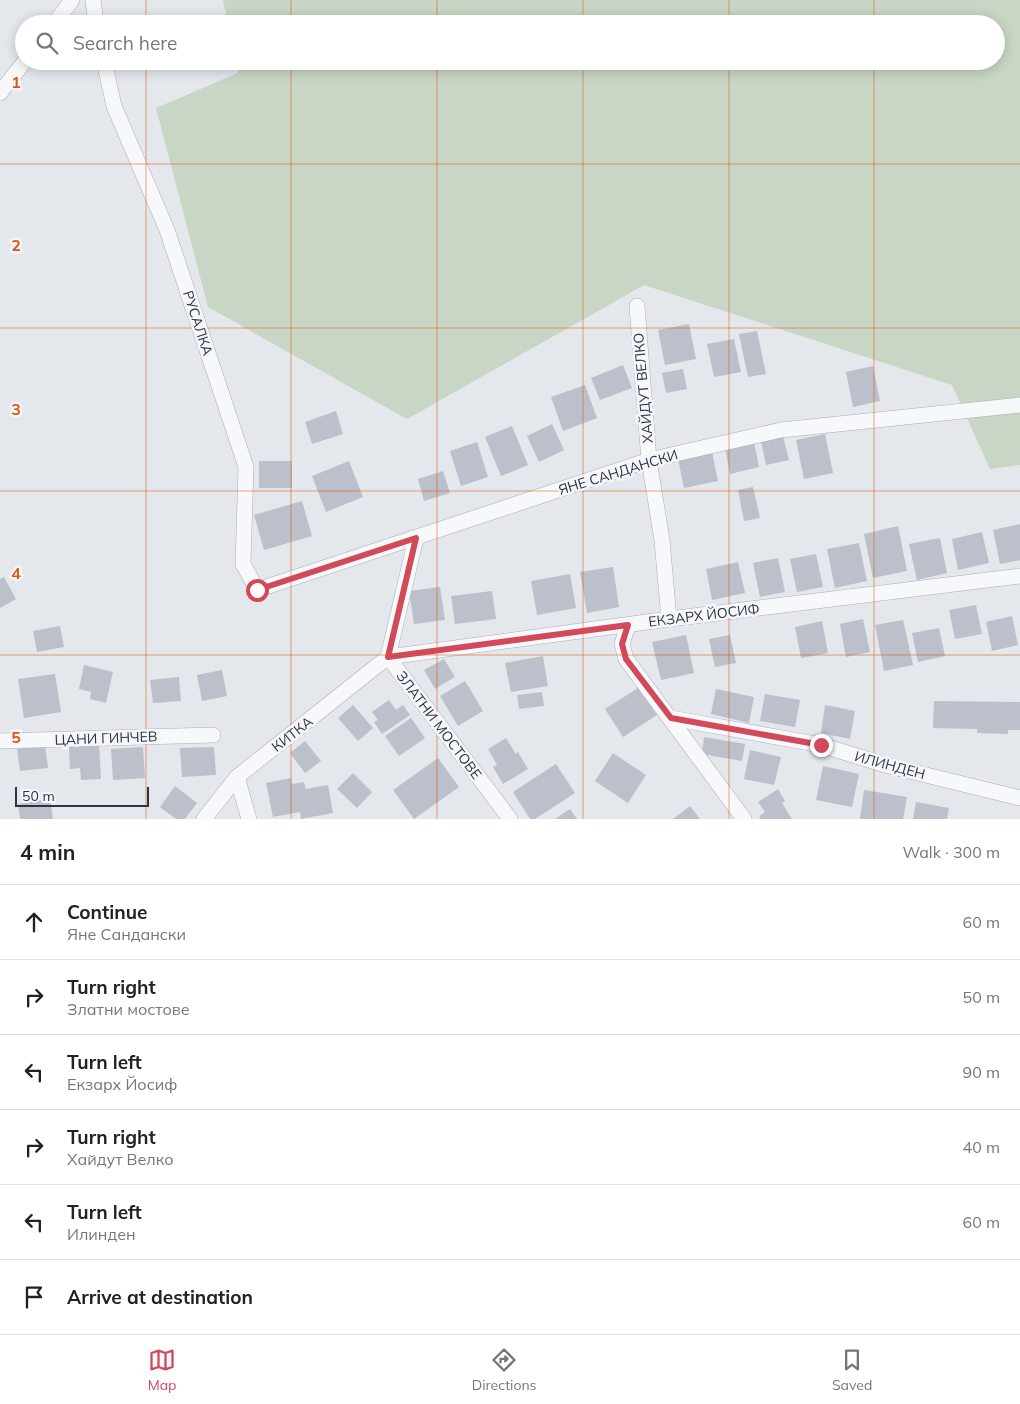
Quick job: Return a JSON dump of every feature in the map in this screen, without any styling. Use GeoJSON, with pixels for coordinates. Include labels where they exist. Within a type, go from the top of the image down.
{"type":"FeatureCollection","features":[{"type":"Feature","properties":{"kind":"street"},"geometry":{"type":"LineString","coordinates":[[61,15],[72,0]]}},
{"type":"Feature","properties":{"kind":"street"},"geometry":{"type":"LineString","coordinates":[[93,0],[95,15]]}},
{"type":"Feature","properties":{"kind":"street"},"geometry":{"type":"LineString","coordinates":[[0,93],[18,70]]}},
{"type":"Feature","properties":{"kind":"street","name":"РУСАЛКА"},"geometry":{"type":"LineString","coordinates":[[106,70],[114,106],[167,230],[246,468],[243,564],[257,590]]}},
{"type":"Feature","properties":{"kind":"street","name":"ХАЙДУТ ВЕЛКО"},"geometry":{"type":"LineString","coordinates":[[637,306],[649,460],[662,540],[668,620]]}},
{"type":"Feature","properties":{"kind":"street","name":"ЯНЕ САНДАНСКИ"},"geometry":{"type":"LineString","coordinates":[[257,590],[649,460],[781,430],[1020,405]]}},
{"type":"Feature","properties":{"kind":"street","name":"ЗЛАТНИ МОСТОВЕ"},"geometry":{"type":"LineString","coordinates":[[416,538],[388,657],[510,819]]}},
{"type":"Feature","properties":{"kind":"street","name":"ЕКЗАРХ ЙОСИФ"},"geometry":{"type":"LineString","coordinates":[[388,657],[1020,576]]}},
{"type":"Feature","properties":{"kind":"street"},"geometry":{"type":"LineString","coordinates":[[628,625],[622,644],[626,659],[744,819]]}},
{"type":"Feature","properties":{"kind":"street","name":"КИТКА"},"geometry":{"type":"LineString","coordinates":[[204,819],[237,777],[388,657]]}},
{"type":"Feature","properties":{"kind":"street","name":"ИЛИНДЕН"},"geometry":{"type":"LineString","coordinates":[[671,718],[821,745],[885,765],[1020,798]]}},
{"type":"Feature","properties":{"kind":"street","name":"ЦАНИ ГИНЧЕВ"},"geometry":{"type":"LineString","coordinates":[[0,741],[213,735]]}},
{"type":"Feature","properties":{"kind":"street"},"geometry":{"type":"LineString","coordinates":[[237,777],[249,819]]}},
{"type":"Feature","properties":{"kind":"green space"},"geometry":{"type":"Polygon","coordinates":[[[223,0],[1020,0],[1020,465],[990,469],[952,385],[644,285],[407,419],[208,307],[156,108],[238,73],[238,70],[1005,70],[1005,15],[226,15],[223,0]]]}},
{"type":"Feature","properties":{"kind":"building"},"geometry":{"type":"Polygon","coordinates":[[[689,324],[696,359],[665,365],[658,330],[689,324]]]}},
{"type":"Feature","properties":{"kind":"building"},"geometry":{"type":"Polygon","coordinates":[[[757,331],[766,374],[748,377],[739,334],[757,331]]]}},
{"type":"Feature","properties":{"kind":"building"},"geometry":{"type":"Polygon","coordinates":[[[734,339],[741,372],[714,377],[707,344],[734,339]]]}},
{"type":"Feature","properties":{"kind":"building"},"geometry":{"type":"Polygon","coordinates":[[[623,365],[632,388],[600,400],[591,378],[623,365]]]}},
{"type":"Feature","properties":{"kind":"building"},"geometry":{"type":"Polygon","coordinates":[[[873,366],[880,401],[853,407],[846,372],[873,366]]]}},
{"type":"Feature","properties":{"kind":"building"},"geometry":{"type":"Polygon","coordinates":[[[683,369],[687,389],[666,393],[662,373],[683,369]]]}},
{"type":"Feature","properties":{"kind":"building"},"geometry":{"type":"Polygon","coordinates":[[[585,385],[597,418],[563,431],[551,397],[585,385]]]}},
{"type":"Feature","properties":{"kind":"building"},"geometry":{"type":"Polygon","coordinates":[[[336,411],[343,434],[312,444],[305,422],[336,411]]]}},
{"type":"Feature","properties":{"kind":"building"},"geometry":{"type":"Polygon","coordinates":[[[552,424],[564,450],[539,462],[527,436],[552,424]]]}},
{"type":"Feature","properties":{"kind":"building"},"geometry":{"type":"Polygon","coordinates":[[[512,426],[528,465],[501,476],[485,437],[512,426]]]}},
{"type":"Feature","properties":{"kind":"building"},"geometry":{"type":"Polygon","coordinates":[[[825,434],[833,473],[804,479],[796,440],[825,434]]]}},
{"type":"Feature","properties":{"kind":"building"},"geometry":{"type":"Polygon","coordinates":[[[783,436],[789,460],[766,465],[761,441],[783,436]]]}},
{"type":"Feature","properties":{"kind":"building"},"geometry":{"type":"Polygon","coordinates":[[[477,442],[488,477],[461,486],[450,451],[477,442]]]}},
{"type":"Feature","properties":{"kind":"building"},"geometry":{"type":"Polygon","coordinates":[[[754,442],[759,467],[730,474],[725,448],[754,442]]]}},
{"type":"Feature","properties":{"kind":"building"},"geometry":{"type":"Polygon","coordinates":[[[712,452],[718,481],[684,488],[678,459],[712,452]]]}},
{"type":"Feature","properties":{"kind":"building"},"geometry":{"type":"Polygon","coordinates":[[[259,461],[292,461],[292,488],[259,488],[259,461]]]}},
{"type":"Feature","properties":{"kind":"building"},"geometry":{"type":"Polygon","coordinates":[[[349,461],[363,497],[326,512],[312,476],[349,461]]]}},
{"type":"Feature","properties":{"kind":"building"},"geometry":{"type":"Polygon","coordinates":[[[443,471],[450,493],[424,501],[418,479],[443,471]]]}},
{"type":"Feature","properties":{"kind":"building"},"geometry":{"type":"Polygon","coordinates":[[[753,487],[760,518],[744,521],[738,490],[753,487]]]}},
{"type":"Feature","properties":{"kind":"building"},"geometry":{"type":"Polygon","coordinates":[[[302,501],[312,536],[264,550],[254,515],[302,501]]]}},
{"type":"Feature","properties":{"kind":"building"},"geometry":{"type":"Polygon","coordinates":[[[1020,524],[1020,560],[1000,564],[993,530],[1020,524]]]}},
{"type":"Feature","properties":{"kind":"building"},"geometry":{"type":"Polygon","coordinates":[[[898,526],[907,571],[873,578],[864,534],[898,526]]]}},
{"type":"Feature","properties":{"kind":"building"},"geometry":{"type":"Polygon","coordinates":[[[982,532],[989,563],[958,570],[952,539],[982,532]]]}},
{"type":"Feature","properties":{"kind":"building"},"geometry":{"type":"Polygon","coordinates":[[[940,538],[947,573],[917,580],[909,544],[940,538]]]}},
{"type":"Feature","properties":{"kind":"building"},"geometry":{"type":"Polygon","coordinates":[[[859,543],[867,581],[835,588],[827,549],[859,543]]]}},
{"type":"Feature","properties":{"kind":"building"},"geometry":{"type":"Polygon","coordinates":[[[816,554],[823,587],[797,592],[790,559],[816,554]]]}},
{"type":"Feature","properties":{"kind":"building"},"geometry":{"type":"Polygon","coordinates":[[[778,558],[785,592],[760,597],[753,563],[778,558]]]}},
{"type":"Feature","properties":{"kind":"building"},"geometry":{"type":"Polygon","coordinates":[[[738,562],[745,593],[712,600],[706,569],[738,562]]]}},
{"type":"Feature","properties":{"kind":"building"},"geometry":{"type":"Polygon","coordinates":[[[613,567],[619,607],[587,613],[580,572],[613,567]]]}},
{"type":"Feature","properties":{"kind":"building"},"geometry":{"type":"Polygon","coordinates":[[[570,574],[576,608],[537,615],[531,581],[570,574]]]}},
{"type":"Feature","properties":{"kind":"building"},"geometry":{"type":"Polygon","coordinates":[[[4,577],[16,599],[0,608],[0,579],[4,577]]]}},
{"type":"Feature","properties":{"kind":"building"},"geometry":{"type":"Polygon","coordinates":[[[440,587],[445,620],[414,624],[409,591],[440,587]]]}},
{"type":"Feature","properties":{"kind":"building"},"geometry":{"type":"Polygon","coordinates":[[[492,591],[496,619],[455,624],[451,596],[492,591]]]}},
{"type":"Feature","properties":{"kind":"building"},"geometry":{"type":"Polygon","coordinates":[[[976,605],[982,634],[955,639],[949,610],[976,605]]]}},
{"type":"Feature","properties":{"kind":"building"},"geometry":{"type":"Polygon","coordinates":[[[1012,616],[1018,645],[992,651],[986,622],[1012,616]]]}},
{"type":"Feature","properties":{"kind":"building"},"geometry":{"type":"Polygon","coordinates":[[[863,619],[870,652],[846,657],[840,624],[863,619]]]}},
{"type":"Feature","properties":{"kind":"building"},"geometry":{"type":"Polygon","coordinates":[[[903,620],[913,665],[884,671],[875,625],[903,620]]]}},
{"type":"Feature","properties":{"kind":"building"},"geometry":{"type":"Polygon","coordinates":[[[822,621],[828,653],[801,658],[795,627],[822,621]]]}},
{"type":"Feature","properties":{"kind":"building"},"geometry":{"type":"Polygon","coordinates":[[[60,626],[64,647],[37,652],[33,631],[60,626]]]}},
{"type":"Feature","properties":{"kind":"building"},"geometry":{"type":"Polygon","coordinates":[[[939,628],[945,656],[918,662],[912,633],[939,628]]]}},
{"type":"Feature","properties":{"kind":"building"},"geometry":{"type":"Polygon","coordinates":[[[686,635],[694,673],[661,680],[652,642],[686,635]]]}},
{"type":"Feature","properties":{"kind":"building"},"geometry":{"type":"Polygon","coordinates":[[[730,635],[736,663],[715,667],[709,639],[730,635]]]}},
{"type":"Feature","properties":{"kind":"building"},"geometry":{"type":"Polygon","coordinates":[[[543,656],[548,686],[511,692],[505,663],[543,656]]]}},
{"type":"Feature","properties":{"kind":"building"},"geometry":{"type":"Polygon","coordinates":[[[444,659],[455,677],[435,689],[424,670],[444,659]]]}},
{"type":"Feature","properties":{"kind":"building"},"geometry":{"type":"Polygon","coordinates":[[[84,665],[113,672],[106,703],[90,699],[91,692],[79,689],[84,665]]]}},
{"type":"Feature","properties":{"kind":"building"},"geometry":{"type":"Polygon","coordinates":[[[222,670],[227,696],[202,701],[197,675],[222,670]]]}},
{"type":"Feature","properties":{"kind":"building"},"geometry":{"type":"Polygon","coordinates":[[[55,674],[61,712],[24,718],[18,679],[55,674]]]}},
{"type":"Feature","properties":{"kind":"building"},"geometry":{"type":"Polygon","coordinates":[[[179,677],[181,701],[153,703],[150,680],[179,677]]]}},
{"type":"Feature","properties":{"kind":"building"},"geometry":{"type":"Polygon","coordinates":[[[465,681],[483,711],[458,726],[440,696],[465,681]]]}},
{"type":"Feature","properties":{"kind":"building"},"geometry":{"type":"Polygon","coordinates":[[[638,688],[657,715],[623,737],[605,709],[638,688]]]}},
{"type":"Feature","properties":{"kind":"building"},"geometry":{"type":"Polygon","coordinates":[[[716,689],[754,697],[749,723],[711,714],[716,689]]]}},
{"type":"Feature","properties":{"kind":"building"},"geometry":{"type":"Polygon","coordinates":[[[542,692],[544,706],[519,709],[517,695],[542,692]]]}},
{"type":"Feature","properties":{"kind":"building"},"geometry":{"type":"Polygon","coordinates":[[[765,694],[800,700],[795,727],[760,721],[765,694]]]}},
{"type":"Feature","properties":{"kind":"building"},"geometry":{"type":"Polygon","coordinates":[[[389,700],[396,710],[403,705],[410,715],[382,734],[374,722],[378,720],[372,712],[389,700]]]}},
{"type":"Feature","properties":{"kind":"building"},"geometry":{"type":"Polygon","coordinates":[[[934,701],[1020,702],[1020,730],[1008,730],[1008,734],[977,733],[977,729],[933,728],[934,701]]]}},
{"type":"Feature","properties":{"kind":"building"},"geometry":{"type":"Polygon","coordinates":[[[353,705],[373,728],[358,741],[338,718],[353,705]]]}},
{"type":"Feature","properties":{"kind":"building"},"geometry":{"type":"Polygon","coordinates":[[[825,705],[855,711],[850,739],[821,733],[825,705]]]}},
{"type":"Feature","properties":{"kind":"building"},"geometry":{"type":"Polygon","coordinates":[[[411,718],[425,738],[399,756],[385,736],[411,718]]]}},
{"type":"Feature","properties":{"kind":"building"},"geometry":{"type":"Polygon","coordinates":[[[704,737],[745,744],[742,761],[702,754],[704,737]]]}},
{"type":"Feature","properties":{"kind":"building"},"geometry":{"type":"Polygon","coordinates":[[[506,738],[516,754],[518,752],[528,769],[503,784],[493,767],[497,765],[488,749],[506,738]]]}},
{"type":"Feature","properties":{"kind":"building"},"geometry":{"type":"Polygon","coordinates":[[[305,741],[321,761],[305,773],[290,753],[305,741]]]}},
{"type":"Feature","properties":{"kind":"building"},"geometry":{"type":"Polygon","coordinates":[[[99,743],[101,779],[81,780],[80,768],[70,769],[69,745],[99,743]]]}},
{"type":"Feature","properties":{"kind":"building"},"geometry":{"type":"Polygon","coordinates":[[[45,745],[48,768],[20,771],[17,749],[45,745]]]}},
{"type":"Feature","properties":{"kind":"building"},"geometry":{"type":"Polygon","coordinates":[[[143,747],[145,778],[113,780],[111,749],[143,747]]]}},
{"type":"Feature","properties":{"kind":"building"},"geometry":{"type":"Polygon","coordinates":[[[214,747],[216,775],[182,777],[180,748],[214,747]]]}},
{"type":"Feature","properties":{"kind":"building"},"geometry":{"type":"Polygon","coordinates":[[[750,750],[781,757],[774,785],[744,779],[750,750]]]}},
{"type":"Feature","properties":{"kind":"building"},"geometry":{"type":"Polygon","coordinates":[[[613,753],[646,775],[628,803],[595,781],[613,753]]]}},
{"type":"Feature","properties":{"kind":"building"},"geometry":{"type":"Polygon","coordinates":[[[438,758],[459,787],[414,819],[393,790],[438,758]]]}},
{"type":"Feature","properties":{"kind":"building"},"geometry":{"type":"Polygon","coordinates":[[[556,764],[575,793],[535,819],[530,819],[513,792],[556,764]]]}},
{"type":"Feature","properties":{"kind":"building"},"geometry":{"type":"Polygon","coordinates":[[[823,766],[859,774],[852,807],[816,800],[823,766]]]}},
{"type":"Feature","properties":{"kind":"building"},"geometry":{"type":"Polygon","coordinates":[[[353,773],[372,792],[357,808],[337,789],[353,773]]]}},
{"type":"Feature","properties":{"kind":"building"},"geometry":{"type":"Polygon","coordinates":[[[291,778],[292,784],[304,782],[306,789],[328,785],[333,813],[301,819],[300,812],[273,817],[266,783],[291,778]]]}},
{"type":"Feature","properties":{"kind":"building"},"geometry":{"type":"Polygon","coordinates":[[[175,786],[197,803],[185,819],[176,819],[160,807],[175,786]]]}},
{"type":"Feature","properties":{"kind":"building"},"geometry":{"type":"Polygon","coordinates":[[[778,789],[785,801],[782,803],[792,819],[761,819],[759,816],[765,812],[758,802],[778,789]]]}},
{"type":"Feature","properties":{"kind":"building"},"geometry":{"type":"Polygon","coordinates":[[[864,790],[907,797],[903,819],[860,819],[864,790]]]}},
{"type":"Feature","properties":{"kind":"building"},"geometry":{"type":"Polygon","coordinates":[[[50,799],[53,819],[20,819],[18,804],[50,799]]]}},
{"type":"Feature","properties":{"kind":"building"},"geometry":{"type":"Polygon","coordinates":[[[916,802],[949,808],[947,819],[913,819],[916,802]]]}},
{"type":"Feature","properties":{"kind":"building"},"geometry":{"type":"Polygon","coordinates":[[[690,806],[700,819],[673,819],[690,806]]]}},
{"type":"Feature","properties":{"kind":"building"},"geometry":{"type":"Polygon","coordinates":[[[570,809],[577,819],[555,819],[570,809]]]}},
{"type":"Feature","properties":{"kind":"route"},"geometry":{"type":"LineString","coordinates":[[257,590],[416,538],[388,657],[628,625],[622,644],[626,659],[671,718],[821,745]]}}]}
